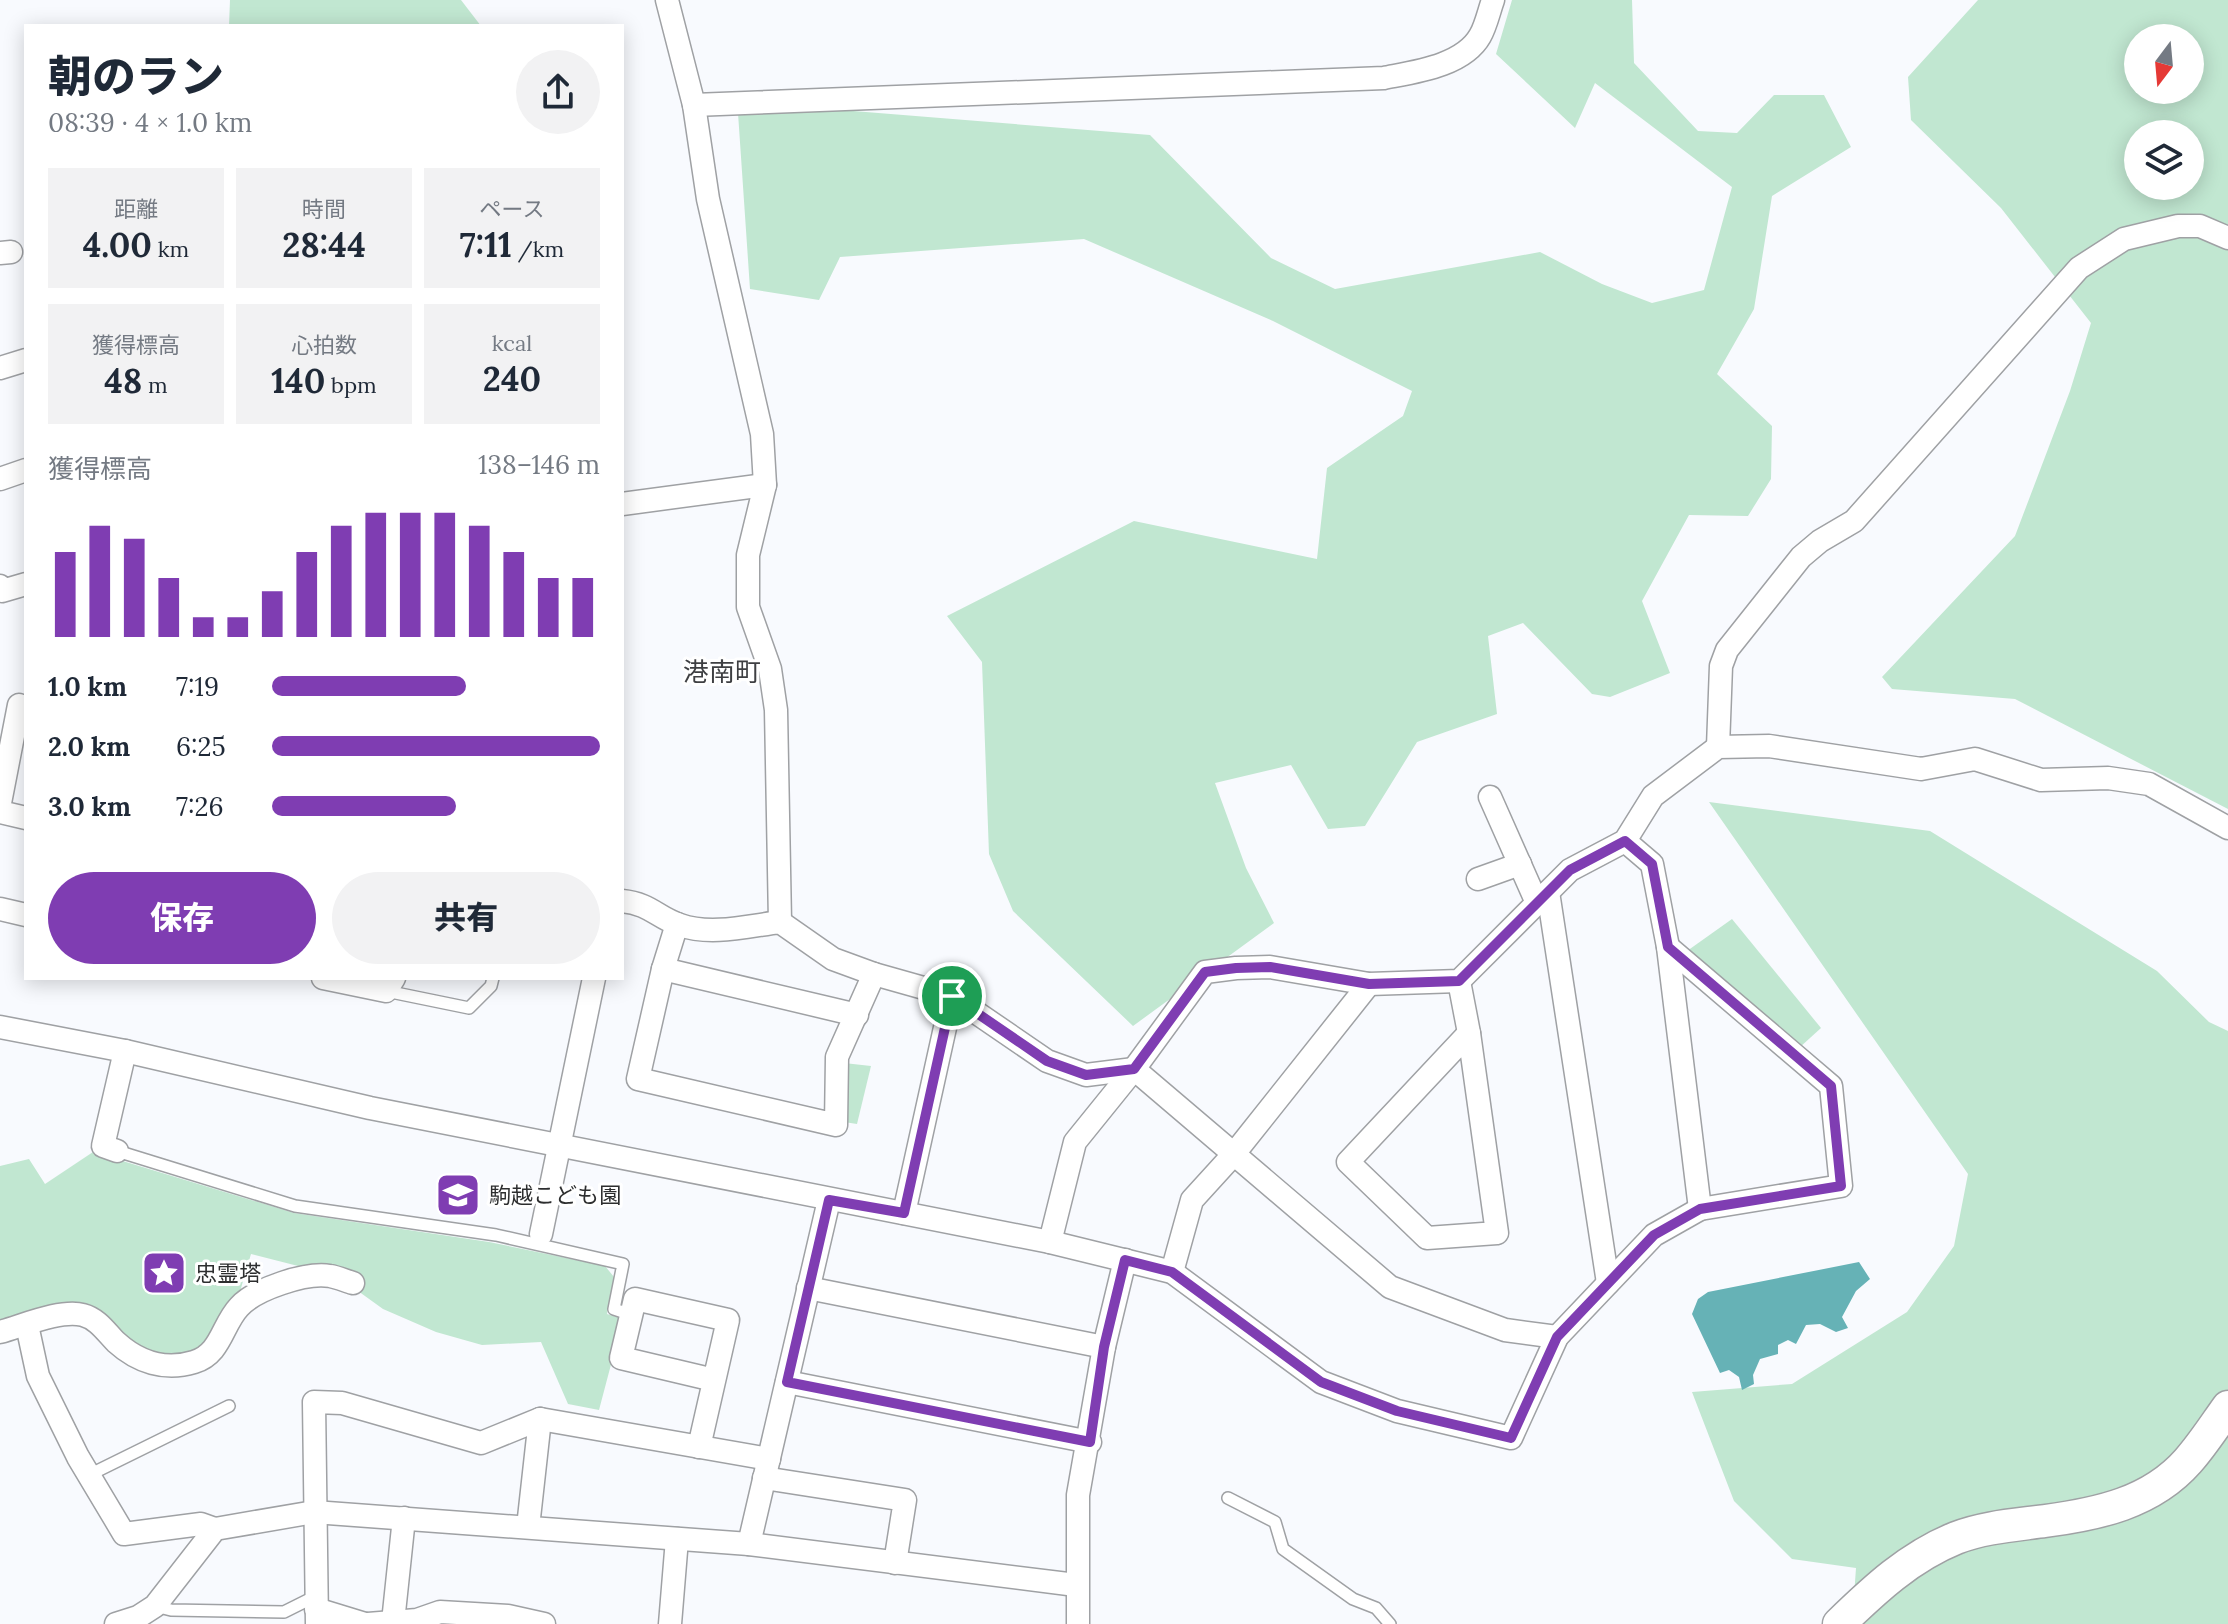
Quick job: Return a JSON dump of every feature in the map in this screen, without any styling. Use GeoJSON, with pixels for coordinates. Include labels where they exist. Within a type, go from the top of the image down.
{"type":"FeatureCollection","features":[{"type":"Feature","properties":{"kind":"street"},"geometry":{"type":"LineString","coordinates":[[667,0],[694,105],[708,199],[762,434],[765,485],[748,555],[748,607],[770,669],[776,710],[780,922]]}},
{"type":"Feature","properties":{"kind":"street"},"geometry":{"type":"LineString","coordinates":[[694,105],[1384,78],[1443,65],[1469,48],[1480,37],[1493,0]]}},
{"type":"Feature","properties":{"kind":"street"},"geometry":{"type":"LineString","coordinates":[[1718,747],[1721,666],[1727,650],[1801,557],[1820,541],[1854,521],[2079,268],[2124,239],[2178,226],[2200,226],[2228,238]]}},
{"type":"Feature","properties":{"kind":"street"},"geometry":{"type":"LineString","coordinates":[[0,368],[24,361]]}},
{"type":"Feature","properties":{"kind":"street"},"geometry":{"type":"LineString","coordinates":[[0,479],[24,471]]}},
{"type":"Feature","properties":{"kind":"street"},"geometry":{"type":"LineString","coordinates":[[624,504],[765,485]]}},
{"type":"Feature","properties":{"kind":"street"},"geometry":{"type":"LineString","coordinates":[[0,586],[2,591],[24,585]]}},
{"type":"Feature","properties":{"kind":"street"},"geometry":{"type":"LineString","coordinates":[[0,803],[15,704]]}},
{"type":"Feature","properties":{"kind":"street"},"geometry":{"type":"LineString","coordinates":[[1050,1242],[1075,1142],[1134,1069],[1205,972],[1270,967],[1369,984],[1459,981],[1570,870],[1625,841],[1653,796],[1718,747],[1769,746],[1921,769],[1975,759],[2041,780],[2108,778],[2149,784],[2228,828]]}},
{"type":"Feature","properties":{"kind":"street"},"geometry":{"type":"LineString","coordinates":[[1490,797],[1520,864],[1543,897],[1608,1283]]}},
{"type":"Feature","properties":{"kind":"street"},"geometry":{"type":"LineString","coordinates":[[0,812],[24,818]]}},
{"type":"Feature","properties":{"kind":"street"},"geometry":{"type":"LineString","coordinates":[[1625,841],[1652,864],[1668,947],[1700,1209]]}},
{"type":"Feature","properties":{"kind":"street"},"geometry":{"type":"LineString","coordinates":[[1478,879],[1520,864]]}},
{"type":"Feature","properties":{"kind":"street"},"geometry":{"type":"LineString","coordinates":[[624,901],[640,903],[677,924],[701,931],[780,922],[833,959],[952,996],[1047,1061],[1086,1075],[1134,1069],[1390,1287],[1505,1330],[1557,1337]]}},
{"type":"Feature","properties":{"kind":"street"},"geometry":{"type":"LineString","coordinates":[[0,909],[24,915]]}},
{"type":"Feature","properties":{"kind":"street"},"geometry":{"type":"LineString","coordinates":[[677,924],[663,969],[638,1079],[836,1125],[837,1057],[874,974]]}},
{"type":"Feature","properties":{"kind":"street"},"geometry":{"type":"LineString","coordinates":[[0,1027],[125,1051],[370,1108],[559,1147],[1050,1242],[1172,1272],[1321,1382],[1397,1411],[1511,1438],[1557,1337],[1654,1235],[1700,1209],[1841,1186],[1831,1086],[1668,947]]}},
{"type":"Feature","properties":{"kind":"street"},"geometry":{"type":"LineString","coordinates":[[663,969],[857,1015]]}},
{"type":"Feature","properties":{"kind":"street"},"geometry":{"type":"LineString","coordinates":[[342,980],[390,985]]}},
{"type":"Feature","properties":{"kind":"street"},"geometry":{"type":"LineString","coordinates":[[541,1234],[594,980]]}},
{"type":"Feature","properties":{"kind":"street"},"geometry":{"type":"LineString","coordinates":[[1459,981],[1469,1033],[1497,1233],[1427,1238],[1348,1162],[1469,1033]]}},
{"type":"Feature","properties":{"kind":"street"},"geometry":{"type":"LineString","coordinates":[[1172,1272],[1192,1200],[1233,1155],[1369,984]]}},
{"type":"Feature","properties":{"kind":"street"},"geometry":{"type":"LineString","coordinates":[[904,1213],[952,996]]}},
{"type":"Feature","properties":{"kind":"street"},"geometry":{"type":"LineString","coordinates":[[117,1151],[103,1146],[125,1051]]}},
{"type":"Feature","properties":{"kind":"street"},"geometry":{"type":"LineString","coordinates":[[749,1544],[829,1200]]}},
{"type":"Feature","properties":{"kind":"street"},"geometry":{"type":"LineString","coordinates":[[1078,1624],[1078,1495],[1090,1442],[1104,1347],[1125,1260]]}},
{"type":"Feature","properties":{"kind":"street"},"geometry":{"type":"LineString","coordinates":[[0,1332],[54,1316],[82,1314],[97,1322],[135,1357],[176,1367],[199,1361],[214,1351],[240,1305],[265,1290],[308,1276],[330,1276],[353,1283]]}},
{"type":"Feature","properties":{"kind":"street"},"geometry":{"type":"LineString","coordinates":[[808,1288],[1104,1347]]}},
{"type":"Feature","properties":{"kind":"street"},"geometry":{"type":"LineString","coordinates":[[699,1447],[728,1320],[635,1299],[627,1312],[621,1358],[714,1380]]}},
{"type":"Feature","properties":{"kind":"street"},"geometry":{"type":"LineString","coordinates":[[27,1325],[38,1376],[89,1475],[124,1534],[201,1524],[215,1529],[314,1512],[749,1544],[1076,1585]]}},
{"type":"Feature","properties":{"kind":"street"},"geometry":{"type":"LineString","coordinates":[[787,1382],[1090,1442]]}},
{"type":"Feature","properties":{"kind":"street"},"geometry":{"type":"LineString","coordinates":[[544,1624],[508,1616],[440,1612],[417,1620],[366,1624],[316,1610],[314,1402],[342,1403],[481,1443],[540,1419],[699,1447],[767,1469],[905,1500],[895,1563]]}},
{"type":"Feature","properties":{"kind":"street"},"geometry":{"type":"LineString","coordinates":[[1839,1624],[1895,1572],[1959,1536],[1995,1527],[2102,1512],[2150,1493],[2188,1461],[2228,1407]]}},
{"type":"Feature","properties":{"kind":"street"},"geometry":{"type":"LineString","coordinates":[[528,1527],[540,1419]]}},
{"type":"Feature","properties":{"kind":"street"},"geometry":{"type":"LineString","coordinates":[[393,1622],[404,1518]]}},
{"type":"Feature","properties":{"kind":"street"},"geometry":{"type":"LineString","coordinates":[[116,1624],[149,1614],[215,1529]]}},
{"type":"Feature","properties":{"kind":"street"},"geometry":{"type":"LineString","coordinates":[[670,1624],[677,1539]]}},
{"type":"Feature","properties":{"kind":"lane"},"geometry":{"type":"LineString","coordinates":[[390,985],[469,1008],[491,986],[492,980]]}},
{"type":"Feature","properties":{"kind":"lane"},"geometry":{"type":"LineString","coordinates":[[117,1151],[295,1206],[451,1227],[623,1264],[614,1309],[627,1312]]}},
{"type":"Feature","properties":{"kind":"lane"},"geometry":{"type":"LineString","coordinates":[[89,1475],[229,1406]]}},
{"type":"Feature","properties":{"kind":"lane"},"geometry":{"type":"LineString","coordinates":[[1228,1498],[1275,1522],[1283,1549],[1353,1599],[1376,1608],[1390,1624]]}},
{"type":"Feature","properties":{"kind":"lane"},"geometry":{"type":"LineString","coordinates":[[149,1614],[171,1610],[316,1610]]}},
{"type":"Feature","properties":{"kind":"green space"},"geometry":{"type":"Polygon","coordinates":[[[230,0],[461,0],[479,24],[229,24],[230,0]]]}},
{"type":"Feature","properties":{"kind":"green space"},"geometry":{"type":"Polygon","coordinates":[[[1512,0],[1632,0],[1634,63],[1698,131],[1737,133],[1774,95],[1824,95],[1851,147],[1772,196],[1754,309],[1717,374],[1772,426],[1771,479],[1748,516],[1689,515],[1642,601],[1670,673],[1610,697],[1592,694],[1523,623],[1488,636],[1497,714],[1417,742],[1365,826],[1328,829],[1291,765],[1215,783],[1246,868],[1274,923],[1133,1026],[1013,911],[989,854],[982,662],[947,616],[1134,521],[1317,559],[1327,468],[1403,416],[1412,391],[1273,321],[1084,239],[840,257],[819,300],[750,289],[738,113],[841,110],[1150,135],[1271,258],[1335,289],[1540,252],[1602,284],[1652,303],[1704,290],[1732,187],[1595,83],[1575,128],[1496,54],[1512,0]]]}},
{"type":"Feature","properties":{"kind":"green space"},"geometry":{"type":"Polygon","coordinates":[[[1978,0],[2228,0],[2228,809],[2015,699],[1892,689],[1882,677],[2015,536],[2070,391],[2091,323],[2001,208],[1911,120],[1908,77],[1978,0]]]}},
{"type":"Feature","properties":{"kind":"green space"},"geometry":{"type":"Polygon","coordinates":[[[1709,802],[1930,831],[2157,971],[2209,1022],[2228,1031],[2228,1624],[1852,1624],[1856,1568],[1792,1559],[1734,1501],[1692,1392],[1792,1384],[1907,1312],[1954,1246],[1968,1174],[1709,802]]]}},
{"type":"Feature","properties":{"kind":"green space"},"geometry":{"type":"Polygon","coordinates":[[[1732,919],[1821,1028],[1799,1048],[1687,951],[1732,919]]]}},
{"type":"Feature","properties":{"kind":"green space"},"geometry":{"type":"Polygon","coordinates":[[[844,1063],[871,1066],[857,1124],[844,1122],[844,1063]]]}},
{"type":"Feature","properties":{"kind":"green space"},"geometry":{"type":"Polygon","coordinates":[[[93,1152],[294,1213],[489,1242],[605,1266],[614,1277],[607,1314],[623,1319],[599,1410],[568,1404],[541,1342],[482,1345],[436,1332],[383,1309],[358,1291],[302,1267],[251,1254],[239,1295],[210,1343],[190,1354],[170,1358],[127,1344],[106,1315],[80,1304],[0,1325],[0,1166],[29,1159],[45,1184],[93,1152]]]}},
{"type":"Feature","properties":{"kind":"water"},"geometry":{"type":"Polygon","coordinates":[[[1859,1262],[1870,1279],[1856,1291],[1842,1317],[1848,1328],[1836,1332],[1820,1324],[1806,1325],[1796,1344],[1788,1340],[1778,1345],[1778,1354],[1760,1359],[1753,1375],[1754,1384],[1742,1390],[1739,1377],[1729,1370],[1720,1373],[1692,1314],[1698,1299],[1708,1292],[1859,1262]]]}},
{"type":"Feature","properties":{"kind":"place","name":"駒越こども園"},"geometry":{"type":"Point","coordinates":[458,1195]}},
{"type":"Feature","properties":{"kind":"place","name":"忠霊塔"},"geometry":{"type":"Point","coordinates":[164,1273]}},
{"type":"Feature","properties":{"kind":"district","name":"港南町"},"geometry":{"type":"Point","coordinates":[722,671]}},
{"type":"Feature","properties":{"kind":"route"},"geometry":{"type":"LineString","coordinates":[[1625,841],[1652,864],[1668,947],[1831,1086],[1841,1186],[1700,1209],[1654,1235],[1557,1337],[1511,1438],[1397,1411],[1321,1382],[1172,1272],[1125,1260],[1104,1347],[1090,1442],[787,1382],[829,1200],[904,1213],[952,996],[1047,1061],[1086,1075],[1134,1069],[1205,972],[1270,967],[1369,984],[1459,981],[1570,870],[1625,841]]}}]}
